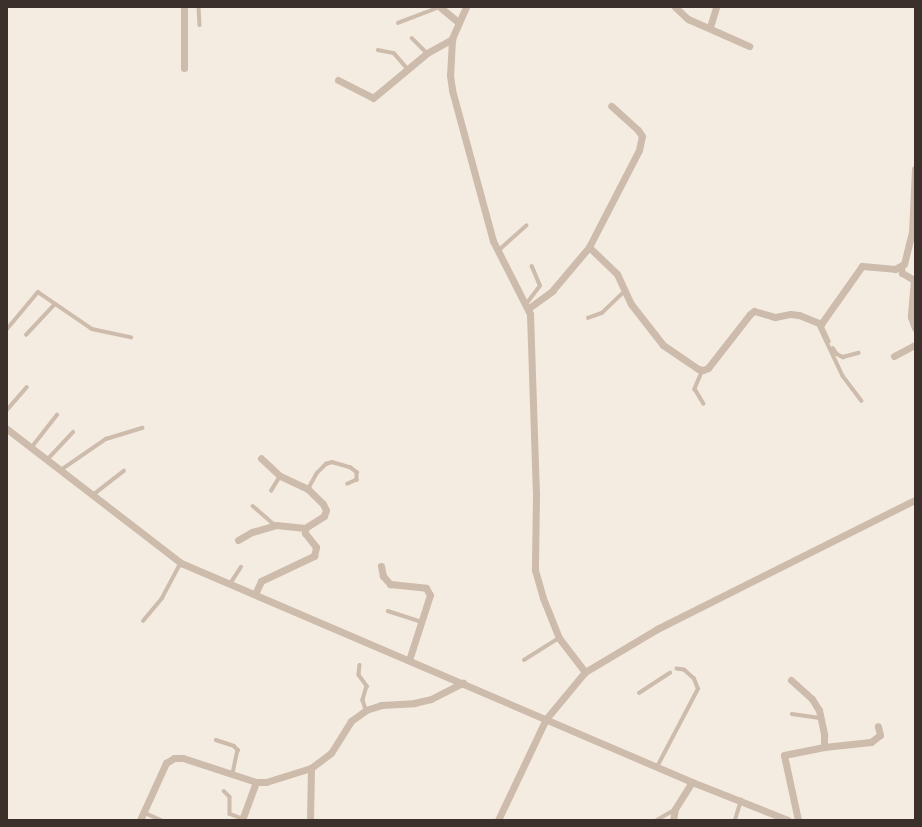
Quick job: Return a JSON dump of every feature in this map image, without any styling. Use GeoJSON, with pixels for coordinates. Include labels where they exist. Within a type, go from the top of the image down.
{"type":"FeatureCollection","features":[{"type":"Feature","properties":{"kind":"street"},"geometry":{"type":"LineString","coordinates":[[184,7],[184,68]]}},
{"type":"Feature","properties":{"kind":"street"},"geometry":{"type":"LineString","coordinates":[[440,7],[458,22]]}},
{"type":"Feature","properties":{"kind":"street"},"geometry":{"type":"LineString","coordinates":[[466,7],[458,22],[452,39],[450,75],[452,90],[485,213],[498,250],[528,306],[536,494],[534,554],[543,598],[559,638],[585,672]]}},
{"type":"Feature","properties":{"kind":"street"},"geometry":{"type":"LineString","coordinates":[[675,7],[688,18],[749,46]]}},
{"type":"Feature","properties":{"kind":"street"},"geometry":{"type":"LineString","coordinates":[[710,27],[716,7]]}},
{"type":"Feature","properties":{"kind":"street"},"geometry":{"type":"LineString","coordinates":[[338,80],[372,98],[427,53],[452,39]]}},
{"type":"Feature","properties":{"kind":"street"},"geometry":{"type":"LineString","coordinates":[[528,306],[552,291],[589,247],[633,164],[641,142],[638,130],[610,106]]}},
{"type":"Feature","properties":{"kind":"street"},"geometry":{"type":"LineString","coordinates":[[589,247],[617,274],[631,304],[663,345],[698,369],[703,370],[708,368],[750,314],[754,311],[775,317],[790,314],[799,315],[820,324],[862,266],[900,268],[904,264],[911,242],[915,169]]}},
{"type":"Feature","properties":{"kind":"street"},"geometry":{"type":"LineString","coordinates":[[900,268],[902,273],[914,280],[911,318],[915,328]]}},
{"type":"Feature","properties":{"kind":"street"},"geometry":{"type":"LineString","coordinates":[[894,356],[915,345]]}},
{"type":"Feature","properties":{"kind":"street"},"geometry":{"type":"LineString","coordinates":[[7,429],[46,461],[181,563],[692,782],[741,800],[788,820]]}},
{"type":"Feature","properties":{"kind":"street"},"geometry":{"type":"LineString","coordinates":[[238,540],[252,532],[276,525],[305,528],[324,516],[326,510],[323,504],[308,489],[280,476],[261,458]]}},
{"type":"Feature","properties":{"kind":"street"},"geometry":{"type":"LineString","coordinates":[[498,820],[546,719],[585,672],[657,629],[915,500]]}},
{"type":"Feature","properties":{"kind":"street"},"geometry":{"type":"LineString","coordinates":[[255,594],[261,581],[314,556],[316,547],[305,533],[305,528]]}},
{"type":"Feature","properties":{"kind":"street"},"geometry":{"type":"LineString","coordinates":[[381,566],[383,576],[390,584],[421,586],[428,590],[430,599],[409,660]]}},
{"type":"Feature","properties":{"kind":"street"},"geometry":{"type":"LineString","coordinates":[[791,680],[812,699],[821,719],[824,747]]}},
{"type":"Feature","properties":{"kind":"street"},"geometry":{"type":"LineString","coordinates":[[140,820],[166,763],[174,758],[183,758],[256,782],[266,782],[311,768],[331,753],[352,721],[366,710],[381,704],[414,703],[431,699],[463,683]]}},
{"type":"Feature","properties":{"kind":"street"},"geometry":{"type":"LineString","coordinates":[[798,820],[784,755],[824,747],[871,742],[880,736],[878,726]]}},
{"type":"Feature","properties":{"kind":"street"},"geometry":{"type":"LineString","coordinates":[[310,820],[311,768]]}},
{"type":"Feature","properties":{"kind":"street"},"geometry":{"type":"LineString","coordinates":[[243,819],[256,782]]}},
{"type":"Feature","properties":{"kind":"street"},"geometry":{"type":"LineString","coordinates":[[673,820],[675,809],[692,782]]}},
{"type":"Feature","properties":{"kind":"lane"},"geometry":{"type":"LineString","coordinates":[[199,7],[200,25]]}},
{"type":"Feature","properties":{"kind":"lane"},"geometry":{"type":"LineString","coordinates":[[398,23],[440,7]]}},
{"type":"Feature","properties":{"kind":"lane"},"geometry":{"type":"LineString","coordinates":[[412,38],[427,53]]}},
{"type":"Feature","properties":{"kind":"lane"},"geometry":{"type":"LineString","coordinates":[[378,50],[394,53],[408,69]]}},
{"type":"Feature","properties":{"kind":"lane"},"geometry":{"type":"LineString","coordinates":[[498,250],[526,226]]}},
{"type":"Feature","properties":{"kind":"lane"},"geometry":{"type":"LineString","coordinates":[[528,306],[540,286],[532,267]]}},
{"type":"Feature","properties":{"kind":"lane"},"geometry":{"type":"LineString","coordinates":[[588,318],[602,313],[625,290]]}},
{"type":"Feature","properties":{"kind":"lane"},"geometry":{"type":"LineString","coordinates":[[7,329],[38,292],[92,329],[131,337]]}},
{"type":"Feature","properties":{"kind":"lane"},"geometry":{"type":"LineString","coordinates":[[26,335],[55,304]]}},
{"type":"Feature","properties":{"kind":"lane"},"geometry":{"type":"LineString","coordinates":[[820,324],[837,354],[846,357],[858,353]]}},
{"type":"Feature","properties":{"kind":"lane"},"geometry":{"type":"LineString","coordinates":[[820,324],[843,376],[862,401]]}},
{"type":"Feature","properties":{"kind":"lane"},"geometry":{"type":"LineString","coordinates":[[703,370],[695,389],[704,404]]}},
{"type":"Feature","properties":{"kind":"lane"},"geometry":{"type":"LineString","coordinates":[[7,410],[27,387]]}},
{"type":"Feature","properties":{"kind":"lane"},"geometry":{"type":"LineString","coordinates":[[30,448],[57,415]]}},
{"type":"Feature","properties":{"kind":"lane"},"geometry":{"type":"LineString","coordinates":[[60,471],[106,439],[142,428]]}},
{"type":"Feature","properties":{"kind":"lane"},"geometry":{"type":"LineString","coordinates":[[46,461],[73,432]]}},
{"type":"Feature","properties":{"kind":"lane"},"geometry":{"type":"LineString","coordinates":[[308,489],[317,473],[326,464],[332,462],[350,466],[357,472],[357,480],[348,484]]}},
{"type":"Feature","properties":{"kind":"lane"},"geometry":{"type":"LineString","coordinates":[[92,496],[124,471]]}},
{"type":"Feature","properties":{"kind":"lane"},"geometry":{"type":"LineString","coordinates":[[271,491],[280,476]]}},
{"type":"Feature","properties":{"kind":"lane"},"geometry":{"type":"LineString","coordinates":[[253,506],[276,525]]}},
{"type":"Feature","properties":{"kind":"lane"},"geometry":{"type":"LineString","coordinates":[[143,621],[162,598],[181,563]]}},
{"type":"Feature","properties":{"kind":"lane"},"geometry":{"type":"LineString","coordinates":[[230,584],[241,566]]}},
{"type":"Feature","properties":{"kind":"lane"},"geometry":{"type":"LineString","coordinates":[[388,611],[422,622]]}},
{"type":"Feature","properties":{"kind":"lane"},"geometry":{"type":"LineString","coordinates":[[524,660],[559,638]]}},
{"type":"Feature","properties":{"kind":"lane"},"geometry":{"type":"LineString","coordinates":[[360,665],[359,675],[367,686],[363,700],[366,710]]}},
{"type":"Feature","properties":{"kind":"lane"},"geometry":{"type":"LineString","coordinates":[[657,767],[698,689],[694,679],[684,670],[676,669]]}},
{"type":"Feature","properties":{"kind":"lane"},"geometry":{"type":"LineString","coordinates":[[639,693],[670,673]]}},
{"type":"Feature","properties":{"kind":"lane"},"geometry":{"type":"LineString","coordinates":[[792,714],[821,719]]}},
{"type":"Feature","properties":{"kind":"lane"},"geometry":{"type":"LineString","coordinates":[[216,740],[234,746],[238,750],[233,774]]}},
{"type":"Feature","properties":{"kind":"lane"},"geometry":{"type":"LineString","coordinates":[[224,791],[230,797],[230,814],[243,819]]}},
{"type":"Feature","properties":{"kind":"lane"},"geometry":{"type":"LineString","coordinates":[[735,820],[741,800]]}},
{"type":"Feature","properties":{"kind":"lane"},"geometry":{"type":"LineString","coordinates":[[657,820],[675,809]]}},
{"type":"Feature","properties":{"kind":"lane"},"geometry":{"type":"LineString","coordinates":[[143,812],[161,820]]}}]}
